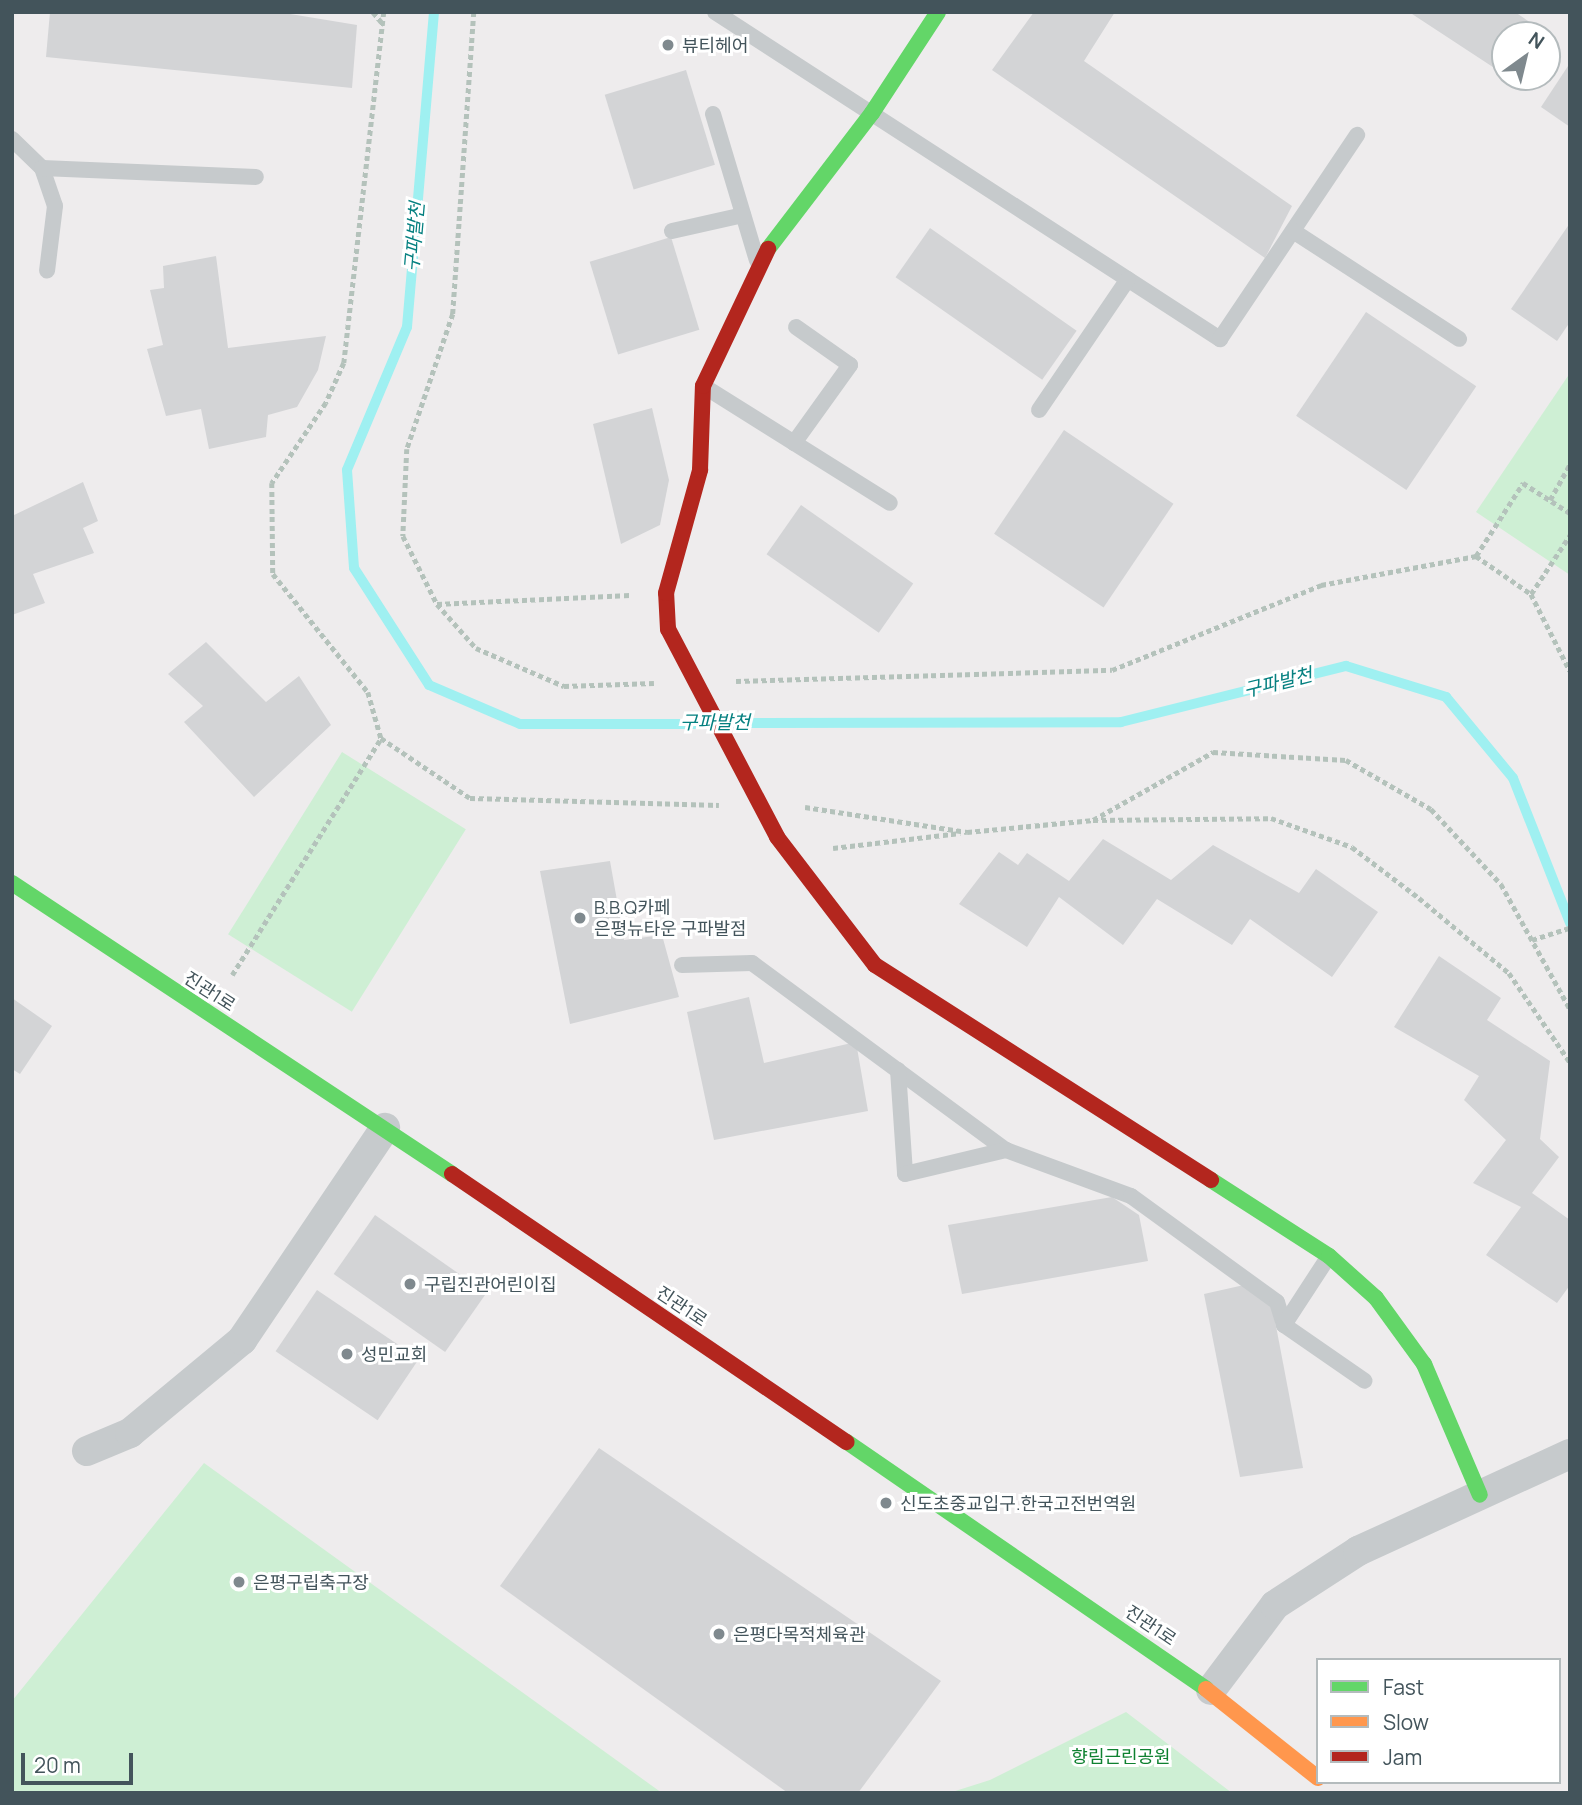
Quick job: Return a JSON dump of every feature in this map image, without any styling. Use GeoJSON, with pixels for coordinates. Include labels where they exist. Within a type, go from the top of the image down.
{"type":"FeatureCollection","features":[{"type":"Feature","properties":{"kind":"street"},"geometry":{"type":"LineString","coordinates":[[938,12],[872,113],[758,263],[702,386],[700,470],[666,593],[668,629],[778,837],[875,965],[1329,1256],[1376,1298],[1424,1364],[1480,1494]]}},
{"type":"Feature","properties":{"kind":"street","name":"진관1로"},"geometry":{"type":"LineString","coordinates":[[12,883],[385,1128],[1211,1690],[1316,1776]]}},
{"type":"Feature","properties":{"kind":"street"},"geometry":{"type":"LineString","coordinates":[[87,1451],[130,1433],[242,1340],[385,1128]]}},
{"type":"Feature","properties":{"kind":"street"},"geometry":{"type":"LineString","coordinates":[[1211,1690],[1275,1605],[1358,1551],[1570,1454]]}},
{"type":"Feature","properties":{"kind":"lane"},"geometry":{"type":"LineString","coordinates":[[715,12],[1220,339],[1357,135]]}},
{"type":"Feature","properties":{"kind":"lane"},"geometry":{"type":"LineString","coordinates":[[713,114],[758,263]]}},
{"type":"Feature","properties":{"kind":"lane"},"geometry":{"type":"LineString","coordinates":[[12,139],[42,168],[55,206],[47,271]]}},
{"type":"Feature","properties":{"kind":"lane"},"geometry":{"type":"LineString","coordinates":[[42,168],[256,177]]}},
{"type":"Feature","properties":{"kind":"lane"},"geometry":{"type":"LineString","coordinates":[[673,231],[743,215]]}},
{"type":"Feature","properties":{"kind":"lane"},"geometry":{"type":"LineString","coordinates":[[1293,231],[1459,339]]}},
{"type":"Feature","properties":{"kind":"lane"},"geometry":{"type":"LineString","coordinates":[[1040,410],[1128,279]]}},
{"type":"Feature","properties":{"kind":"lane"},"geometry":{"type":"LineString","coordinates":[[794,443],[850,365],[796,327]]}},
{"type":"Feature","properties":{"kind":"lane"},"geometry":{"type":"LineString","coordinates":[[702,386],[890,503]]}},
{"type":"Feature","properties":{"kind":"lane"},"geometry":{"type":"LineString","coordinates":[[682,965],[752,963],[1006,1150],[1131,1196],[1277,1302],[1284,1325],[1365,1381]]}},
{"type":"Feature","properties":{"kind":"lane"},"geometry":{"type":"LineString","coordinates":[[898,1070],[905,1174],[1006,1150]]}},
{"type":"Feature","properties":{"kind":"lane"},"geometry":{"type":"LineString","coordinates":[[1284,1325],[1329,1256]]}},
{"type":"Feature","properties":{"kind":"path"},"geometry":{"type":"LineString","coordinates":[[373,12],[384,25]]}},
{"type":"Feature","properties":{"kind":"path"},"geometry":{"type":"LineString","coordinates":[[384,12],[344,363],[326,402],[272,483],[273,574],[368,692],[381,738],[470,798],[728,805]]}},
{"type":"Feature","properties":{"kind":"path"},"geometry":{"type":"LineString","coordinates":[[474,12],[453,314],[407,449],[403,536],[436,604],[476,648],[564,686],[660,683]]}},
{"type":"Feature","properties":{"kind":"path"},"geometry":{"type":"LineString","coordinates":[[1549,500],[1570,464]]}},
{"type":"Feature","properties":{"kind":"path"},"geometry":{"type":"LineString","coordinates":[[1476,556],[1523,483],[1570,513]]}},
{"type":"Feature","properties":{"kind":"path"},"geometry":{"type":"LineString","coordinates":[[1531,594],[1570,535]]}},
{"type":"Feature","properties":{"kind":"path"},"geometry":{"type":"LineString","coordinates":[[728,681],[1111,670],[1321,584],[1476,556],[1531,594],[1570,671]]}},
{"type":"Feature","properties":{"kind":"path"},"geometry":{"type":"LineString","coordinates":[[436,604],[644,594]]}},
{"type":"Feature","properties":{"kind":"path"},"geometry":{"type":"LineString","coordinates":[[232,975],[381,738]]}},
{"type":"Feature","properties":{"kind":"path"},"geometry":{"type":"LineString","coordinates":[[1093,820],[1213,752],[1346,760],[1431,808],[1502,884],[1570,1009]]}},
{"type":"Feature","properties":{"kind":"path"},"geometry":{"type":"LineString","coordinates":[[796,807],[967,832]]}},
{"type":"Feature","properties":{"kind":"path"},"geometry":{"type":"LineString","coordinates":[[821,850],[1093,820],[1271,818],[1352,847],[1509,973],[1570,1062]]}},
{"type":"Feature","properties":{"kind":"path"},"geometry":{"type":"LineString","coordinates":[[1532,940],[1570,928]]}},
{"type":"Feature","properties":{"kind":"green space"},"geometry":{"type":"Polygon","coordinates":[[[1570,373],[1570,575],[1476,512],[1570,373]]]}},
{"type":"Feature","properties":{"kind":"green space"},"geometry":{"type":"Polygon","coordinates":[[[342,752],[466,829],[352,1012],[228,934],[342,752]]]}},
{"type":"Feature","properties":{"kind":"green space","name":"은평구립축구장"},"geometry":{"type":"Polygon","coordinates":[[[204,1463],[662,1793],[12,1793],[12,1701],[204,1463]]]}},
{"type":"Feature","properties":{"kind":"green space","name":"향림근린공원"},"geometry":{"type":"Polygon","coordinates":[[[1126,1712],[1232,1793],[949,1793],[990,1780],[1126,1712]]]}},
{"type":"Feature","properties":{"kind":"building"},"geometry":{"type":"Polygon","coordinates":[[[50,12],[278,12],[357,25],[352,88],[46,57],[50,12]]]}},
{"type":"Feature","properties":{"kind":"building"},"geometry":{"type":"Polygon","coordinates":[[[1034,12],[1115,12],[1084,61],[1292,206],[1265,258],[992,70],[1034,12]]]}},
{"type":"Feature","properties":{"kind":"building"},"geometry":{"type":"Polygon","coordinates":[[[1409,12],[1515,12],[1528,21],[1491,21],[1491,66],[1409,12]]]}},
{"type":"Feature","properties":{"kind":"building"},"geometry":{"type":"Polygon","coordinates":[[[1570,63],[1570,127],[1541,107],[1552,91],[1561,91],[1561,77],[1570,63]]]}},
{"type":"Feature","properties":{"kind":"building"},"geometry":{"type":"Polygon","coordinates":[[[686,70],[715,165],[634,190],[605,95],[686,70]]]}},
{"type":"Feature","properties":{"kind":"building"},"geometry":{"type":"Polygon","coordinates":[[[1570,223],[1570,322],[1557,341],[1511,309],[1570,223]]]}},
{"type":"Feature","properties":{"kind":"building"},"geometry":{"type":"Polygon","coordinates":[[[930,228],[1077,331],[1042,380],[896,277],[930,228]]]}},
{"type":"Feature","properties":{"kind":"building"},"geometry":{"type":"Polygon","coordinates":[[[671,237],[699,330],[618,355],[590,262],[671,237]]]}},
{"type":"Feature","properties":{"kind":"building"},"geometry":{"type":"Polygon","coordinates":[[[216,256],[228,348],[326,336],[318,370],[297,407],[268,415],[266,437],[209,449],[201,409],[166,416],[147,349],[163,345],[150,290],[164,288],[163,266],[216,256]]]}},
{"type":"Feature","properties":{"kind":"building"},"geometry":{"type":"Polygon","coordinates":[[[1366,312],[1476,386],[1406,490],[1296,416],[1366,312]]]}},
{"type":"Feature","properties":{"kind":"building"},"geometry":{"type":"Polygon","coordinates":[[[652,408],[669,480],[660,525],[621,544],[593,424],[652,408]]]}},
{"type":"Feature","properties":{"kind":"building"},"geometry":{"type":"Polygon","coordinates":[[[1064,430],[1173,504],[1104,607],[994,534],[1064,430]]]}},
{"type":"Feature","properties":{"kind":"building"},"geometry":{"type":"Polygon","coordinates":[[[83,482],[98,521],[83,528],[94,553],[33,574],[45,603],[12,615],[12,516],[83,482]]]}},
{"type":"Feature","properties":{"kind":"building"},"geometry":{"type":"Polygon","coordinates":[[[801,505],[913,584],[879,633],[767,554],[801,505]]]}},
{"type":"Feature","properties":{"kind":"building"},"geometry":{"type":"Polygon","coordinates":[[[206,642],[266,702],[299,676],[331,725],[254,797],[184,722],[203,706],[168,674],[206,642]]]}},
{"type":"Feature","properties":{"kind":"building"},"geometry":{"type":"Polygon","coordinates":[[[1103,839],[1171,880],[1213,845],[1299,893],[1316,869],[1378,912],[1332,977],[1250,919],[1232,945],[1157,899],[1123,945],[1059,897],[1027,947],[959,904],[999,852],[1018,865],[1027,853],[1069,881],[1103,839]]]}},
{"type":"Feature","properties":{"kind":"building"},"geometry":{"type":"Polygon","coordinates":[[[610,861],[624,940],[662,935],[679,997],[570,1024],[540,871],[610,861]]]}},
{"type":"Feature","properties":{"kind":"building"},"geometry":{"type":"Polygon","coordinates":[[[1439,956],[1501,998],[1487,1020],[1550,1061],[1540,1139],[1559,1157],[1532,1193],[1570,1220],[1570,1285],[1557,1303],[1486,1255],[1521,1207],[1473,1183],[1506,1140],[1464,1100],[1479,1076],[1394,1027],[1439,956]]]}},
{"type":"Feature","properties":{"kind":"building"},"geometry":{"type":"Polygon","coordinates":[[[749,997],[764,1063],[856,1042],[868,1111],[714,1140],[687,1012],[749,997]]]}},
{"type":"Feature","properties":{"kind":"building"},"geometry":{"type":"Polygon","coordinates":[[[12,998],[52,1026],[20,1074],[12,1069],[12,998]]]}},
{"type":"Feature","properties":{"kind":"building"},"geometry":{"type":"Polygon","coordinates":[[[1112,1197],[1139,1215],[1148,1261],[962,1294],[948,1225],[1112,1197]]]}},
{"type":"Feature","properties":{"kind":"building","name":"구립진관어린이집"},"geometry":{"type":"Polygon","coordinates":[[[375,1215],[486,1293],[445,1352],[334,1274],[375,1215]]]}},
{"type":"Feature","properties":{"kind":"building"},"geometry":{"type":"Polygon","coordinates":[[[1244,1285],[1272,1305],[1303,1468],[1240,1477],[1204,1294],[1244,1285]]]}},
{"type":"Feature","properties":{"kind":"building","name":"성민교회"},"geometry":{"type":"Polygon","coordinates":[[[317,1290],[419,1359],[378,1420],[276,1351],[317,1290]]]}},
{"type":"Feature","properties":{"kind":"building","name":"은평다목적체육관"},"geometry":{"type":"Polygon","coordinates":[[[599,1448],[941,1681],[858,1793],[788,1793],[500,1586],[599,1448]]]}},
{"type":"Feature","properties":{"kind":"waterway","name":"구파발천"},"geometry":{"type":"LineString","coordinates":[[434,12],[407,327],[347,470],[354,568],[429,685],[520,724],[707,724]]}},
{"type":"Feature","properties":{"kind":"waterway","name":"구파발천"},"geometry":{"type":"LineString","coordinates":[[727,723],[1121,722],[1346,666],[1446,697],[1513,778],[1570,923]]}},
{"type":"Feature","properties":{"kind":"traffic: fast"},"geometry":{"type":"LineString","coordinates":[[768,249],[872,113],[938,12]]}},
{"type":"Feature","properties":{"kind":"traffic: fast"},"geometry":{"type":"LineString","coordinates":[[12,883],[452,1174]]}},
{"type":"Feature","properties":{"kind":"traffic: fast"},"geometry":{"type":"LineString","coordinates":[[1211,1180],[1329,1256],[1376,1298],[1424,1364],[1480,1495]]}},
{"type":"Feature","properties":{"kind":"traffic: fast"},"geometry":{"type":"LineString","coordinates":[[847,1442],[1206,1689]]}},
{"type":"Feature","properties":{"kind":"traffic: slow"},"geometry":{"type":"LineString","coordinates":[[1206,1689],[1316,1776]]}},
{"type":"Feature","properties":{"kind":"traffic: jam"},"geometry":{"type":"LineString","coordinates":[[668,629],[666,593],[700,470],[703,386],[768,249]]}},
{"type":"Feature","properties":{"kind":"traffic: jam"},"geometry":{"type":"LineString","coordinates":[[668,629],[777,837]]}},
{"type":"Feature","properties":{"kind":"traffic: jam"},"geometry":{"type":"LineString","coordinates":[[777,837],[875,965],[1211,1180]]}},
{"type":"Feature","properties":{"kind":"traffic: jam"},"geometry":{"type":"LineString","coordinates":[[452,1174],[847,1442]]}},
{"type":"Feature","properties":{"kind":"place","name":"뷰티헤어"},"geometry":{"type":"Point","coordinates":[668,45]}},
{"type":"Feature","properties":{"kind":"place","name":"B.B.Q카페 은평뉴타운 구파발점"},"geometry":{"type":"Point","coordinates":[580,918]}},
{"type":"Feature","properties":{"kind":"place","name":"구립진관어린이집"},"geometry":{"type":"Point","coordinates":[410,1284]}},
{"type":"Feature","properties":{"kind":"place","name":"성민교회"},"geometry":{"type":"Point","coordinates":[347,1354]}},
{"type":"Feature","properties":{"kind":"place","name":"신도초중교입구.한국고전번역원"},"geometry":{"type":"Point","coordinates":[886,1503]}},
{"type":"Feature","properties":{"kind":"place","name":"은평구립축구장"},"geometry":{"type":"Point","coordinates":[239,1582]}},
{"type":"Feature","properties":{"kind":"place","name":"은평다목적체육관"},"geometry":{"type":"Point","coordinates":[719,1634]}}]}
